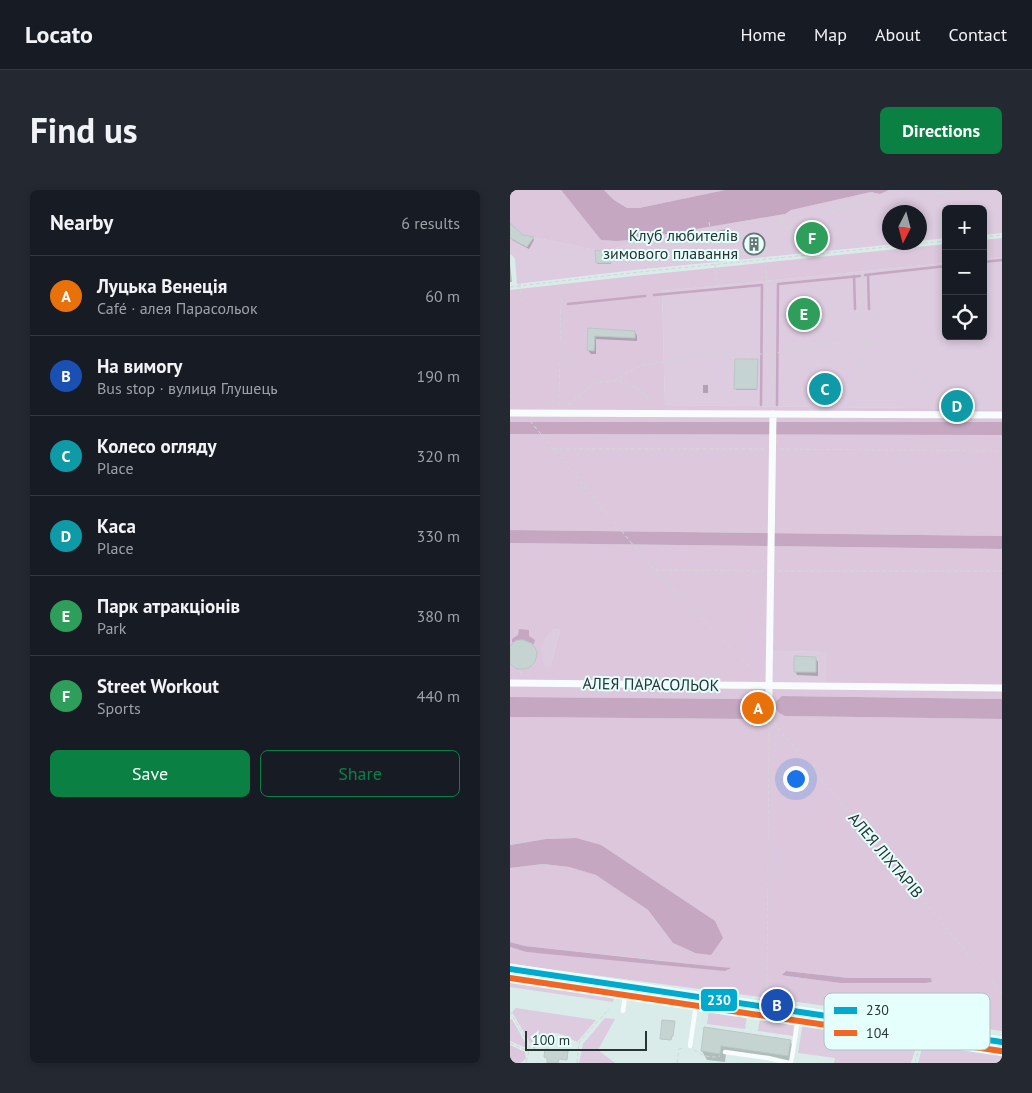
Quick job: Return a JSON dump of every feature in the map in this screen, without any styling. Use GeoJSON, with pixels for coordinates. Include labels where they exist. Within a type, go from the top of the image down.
{"type":"FeatureCollection","features":[{"type":"Feature","properties":{"kind":"street"},"geometry":{"type":"LineString","coordinates":[[510,413],[1002,415]]}},
{"type":"Feature","properties":{"kind":"street"},"geometry":{"type":"LineString","coordinates":[[769,717],[773,414]]}},
{"type":"Feature","properties":{"kind":"street","name":"АЛЕЯ ПАРАСОЛЬОК"},"geometry":{"type":"LineString","coordinates":[[510,683],[1002,688]]}},
{"type":"Feature","properties":{"kind":"street"},"geometry":{"type":"LineString","coordinates":[[510,970],[824,1016]]}},
{"type":"Feature","properties":{"kind":"lane"},"geometry":{"type":"LineString","coordinates":[[623,1012],[626,986]]}},
{"type":"Feature","properties":{"kind":"lane"},"geometry":{"type":"LineString","coordinates":[[690,1046],[698,997]]}},
{"type":"Feature","properties":{"kind":"lane"},"geometry":{"type":"LineString","coordinates":[[725,1052],[790,1063],[799,1012]]}},
{"type":"Feature","properties":{"kind":"path"},"geometry":{"type":"LineString","coordinates":[[624,266],[630,253],[729,239],[757,233],[781,221],[822,215],[877,199],[967,190]]}},
{"type":"Feature","properties":{"kind":"path"},"geometry":{"type":"LineString","coordinates":[[993,190],[1002,196]]}},
{"type":"Feature","properties":{"kind":"path"},"geometry":{"type":"LineString","coordinates":[[876,194],[877,199]]}},
{"type":"Feature","properties":{"kind":"path"},"geometry":{"type":"LineString","coordinates":[[778,216],[803,243],[805,256]]}},
{"type":"Feature","properties":{"kind":"path"},"geometry":{"type":"LineString","coordinates":[[709,222],[711,234]]}},
{"type":"Feature","properties":{"kind":"path"},"geometry":{"type":"LineString","coordinates":[[763,230],[772,354],[773,414]]}},
{"type":"Feature","properties":{"kind":"path"},"geometry":{"type":"LineString","coordinates":[[714,256],[696,244],[694,236],[728,231],[729,239],[714,256],[717,281]]}},
{"type":"Feature","properties":{"kind":"path"},"geometry":{"type":"LineString","coordinates":[[987,237],[1002,235]]}},
{"type":"Feature","properties":{"kind":"path"},"geometry":{"type":"LineString","coordinates":[[510,287],[942,241]]}},
{"type":"Feature","properties":{"kind":"path"},"geometry":{"type":"LineString","coordinates":[[510,248],[518,257],[521,302]]}},
{"type":"Feature","properties":{"kind":"path"},"geometry":{"type":"LineString","coordinates":[[860,414],[864,343],[862,267]]}},
{"type":"Feature","properties":{"kind":"path"},"geometry":{"type":"LineString","coordinates":[[559,413],[561,298]]}},
{"type":"Feature","properties":{"kind":"path"},"geometry":{"type":"LineString","coordinates":[[614,381],[643,365],[719,354],[772,354],[824,344],[864,343],[891,351],[905,360],[933,392],[934,414]]}},
{"type":"Feature","properties":{"kind":"path"},"geometry":{"type":"LineString","coordinates":[[559,413],[594,383],[614,381],[626,383],[639,389],[662,413]]}},
{"type":"Feature","properties":{"kind":"path"},"geometry":{"type":"LineString","coordinates":[[510,395],[654,570],[769,685]]}},
{"type":"Feature","properties":{"kind":"path"},"geometry":{"type":"LineString","coordinates":[[553,449],[772,448],[1002,451]]}},
{"type":"Feature","properties":{"kind":"path"},"geometry":{"type":"LineString","coordinates":[[654,570],[1002,571]]}},
{"type":"Feature","properties":{"kind":"path"},"geometry":{"type":"LineString","coordinates":[[766,1008],[769,717]]}},
{"type":"Feature","properties":{"kind":"path","name":"АЛЕЯ ЛІХТАРІВ"},"geometry":{"type":"LineString","coordinates":[[769,717],[1002,994]]}},
{"type":"Feature","properties":{"kind":"path"},"geometry":{"type":"LineString","coordinates":[[577,1063],[579,1042],[609,1010]]}},
{"type":"Feature","properties":{"kind":"path"},"geometry":{"type":"LineString","coordinates":[[510,1011],[529,1045],[526,1063]]}},
{"type":"Feature","properties":{"kind":"path"},"geometry":{"type":"LineString","coordinates":[[510,1043],[529,1051]]}},
{"type":"Feature","properties":{"kind":"path"},"geometry":{"type":"LineString","coordinates":[[677,1063],[679,1049],[690,1046],[701,1055],[710,1057],[718,1058],[725,1052]]}},
{"type":"Feature","properties":{"kind":"path"},"geometry":{"type":"LineString","coordinates":[[914,1063],[918,1050]]}},
{"type":"Feature","properties":{"kind":"shaded area"},"geometry":{"type":"Polygon","coordinates":[[[510,190],[561,190],[601,240],[632,240],[632,243],[605,251],[611,257],[611,262],[595,262],[595,258],[600,257],[600,251],[528,236],[525,242],[529,244],[528,247],[510,237],[510,190]]]}},
{"type":"Feature","properties":{"kind":"shaded area"},"geometry":{"type":"Polygon","coordinates":[[[561,190],[604,190],[614,200],[627,208],[639,208],[725,190],[889,190],[880,194],[871,192],[791,210],[785,214],[632,240],[616,241],[601,240],[561,190]]]}},
{"type":"Feature","properties":{"kind":"shaded area"},"geometry":{"type":"Polygon","coordinates":[[[604,190],[725,190],[639,208],[627,208],[614,200],[604,190]]]}},
{"type":"Feature","properties":{"kind":"shaded area"},"geometry":{"type":"Polygon","coordinates":[[[889,190],[1002,190],[1002,233],[987,235],[987,205],[942,205],[942,238],[927,240],[927,205],[882,205],[882,245],[634,270],[517,284],[515,259],[510,254],[510,223],[518,230],[525,242],[528,236],[605,251],[632,243],[632,240],[785,214],[790,210],[871,192],[880,194],[889,190]]]}},
{"type":"Feature","properties":{"kind":"shaded area"},"geometry":{"type":"Polygon","coordinates":[[[1002,238],[1002,257],[987,259],[987,240],[1002,238]]]}},
{"type":"Feature","properties":{"kind":"shaded area"},"geometry":{"type":"Polygon","coordinates":[[[942,244],[942,263],[662,291],[665,405],[1002,409],[1002,422],[510,422],[510,290],[888,250],[927,250],[927,246],[942,244]]]}},
{"type":"Feature","properties":{"kind":"shaded area"},"geometry":{"type":"Polygon","coordinates":[[[1002,257],[1002,409],[665,405],[662,291],[942,263],[942,340],[987,340],[987,259],[1002,257]]]}},
{"type":"Feature","properties":{"kind":"shaded area"},"geometry":{"type":"Polygon","coordinates":[[[510,422],[1002,422],[1002,435],[510,434],[510,422]]]}},
{"type":"Feature","properties":{"kind":"shaded area"},"geometry":{"type":"Polygon","coordinates":[[[510,434],[1002,435],[1002,536],[510,530],[510,434]]]}},
{"type":"Feature","properties":{"kind":"shaded area"},"geometry":{"type":"Polygon","coordinates":[[[510,530],[1002,536],[1002,549],[510,543],[510,530]]]}},
{"type":"Feature","properties":{"kind":"shaded area"},"geometry":{"type":"Polygon","coordinates":[[[510,543],[1002,549],[1002,699],[785,696],[778,699],[775,707],[785,716],[1002,719],[1002,1031],[990,1029],[990,993],[824,993],[824,1006],[510,964],[510,947],[526,952],[730,968],[525,946],[510,942],[510,868],[543,864],[569,867],[597,875],[648,910],[673,943],[695,953],[576,838],[546,839],[510,845],[510,717],[750,719],[754,718],[759,707],[750,699],[510,697],[510,543]],[[554,629],[543,643],[542,654],[545,667],[550,667],[560,630],[554,629]],[[773,651],[773,682],[826,682],[826,652],[773,651]],[[786,971],[783,975],[840,983],[932,982],[849,978],[786,971]]]}},
{"type":"Feature","properties":{"kind":"shaded area"},"geometry":{"type":"Polygon","coordinates":[[[519,629],[529,630],[529,636],[535,640],[534,644],[512,642],[512,639],[518,635],[519,629]]]}},
{"type":"Feature","properties":{"kind":"shaded area"},"geometry":{"type":"Polygon","coordinates":[[[554,629],[560,630],[550,667],[544,667],[542,646],[554,629]]]}},
{"type":"Feature","properties":{"kind":"shaded area"},"geometry":{"type":"Polygon","coordinates":[[[773,651],[826,652],[826,683],[773,682],[773,651]]]}},
{"type":"Feature","properties":{"kind":"shaded area"},"geometry":{"type":"Polygon","coordinates":[[[782,696],[1002,699],[1002,719],[785,716],[779,713],[775,707],[776,701],[782,696]]]}},
{"type":"Feature","properties":{"kind":"shaded area"},"geometry":{"type":"Polygon","coordinates":[[[510,697],[750,699],[758,704],[759,711],[756,717],[750,719],[510,717],[510,697]]]}},
{"type":"Feature","properties":{"kind":"shaded area"},"geometry":{"type":"Polygon","coordinates":[[[576,838],[601,845],[715,921],[723,938],[711,955],[695,953],[673,943],[648,910],[596,875],[569,867],[543,864],[510,868],[510,845],[546,839],[576,838]]]}},
{"type":"Feature","properties":{"kind":"shaded area"},"geometry":{"type":"Polygon","coordinates":[[[510,942],[525,946],[731,968],[725,971],[526,952],[510,947],[510,942]]]}},
{"type":"Feature","properties":{"kind":"shaded area"},"geometry":{"type":"Polygon","coordinates":[[[786,971],[849,978],[931,978],[932,982],[840,983],[782,975],[786,971]]]}},
{"type":"Feature","properties":{"kind":"shaded area"},"geometry":{"type":"Polygon","coordinates":[[[510,979],[615,994],[613,1002],[510,987],[510,979]]]}},
{"type":"Feature","properties":{"kind":"shaded area"},"geometry":{"type":"Polygon","coordinates":[[[516,1008],[596,1020],[577,1042],[561,1034],[549,1033],[536,1044],[535,1051],[512,1012],[516,1008]]]}},
{"type":"Feature","properties":{"kind":"shaded area"},"geometry":{"type":"Polygon","coordinates":[[[709,1010],[747,1016],[745,1029],[707,1024],[709,1010]]]}},
{"type":"Feature","properties":{"kind":"shaded area"},"geometry":{"type":"Polygon","coordinates":[[[605,1018],[615,1019],[598,1050],[615,1063],[579,1063],[583,1044],[605,1018]]]}},
{"type":"Feature","properties":{"kind":"shaded area"},"geometry":{"type":"Polygon","coordinates":[[[760,1018],[794,1023],[793,1036],[758,1031],[760,1018]]]}},
{"type":"Feature","properties":{"kind":"shaded area"},"geometry":{"type":"Polygon","coordinates":[[[512,1019],[527,1046],[524,1047],[510,1041],[510,1020],[512,1019]]]}},
{"type":"Feature","properties":{"kind":"shaded area"},"geometry":{"type":"Polygon","coordinates":[[[803,1023],[824,1026],[824,1050],[915,1050],[911,1063],[834,1063],[835,1058],[798,1053],[803,1023]]]}},
{"type":"Feature","properties":{"kind":"shaded area"},"geometry":{"type":"Polygon","coordinates":[[[510,1045],[525,1052],[526,1059],[520,1063],[510,1063],[510,1045]]]}},
{"type":"Feature","properties":{"kind":"shaded area"},"geometry":{"type":"Polygon","coordinates":[[[922,1050],[982,1050],[1002,1053],[1002,1063],[918,1063],[922,1050]]]}},
{"type":"Feature","properties":{"kind":"building"},"geometry":{"type":"Polygon","coordinates":[[[510,223],[523,235],[534,237],[527,247],[510,238],[510,223]]]}},
{"type":"Feature","properties":{"kind":"building"},"geometry":{"type":"Polygon","coordinates":[[[611,249],[611,263],[596,263],[595,250],[611,249]]]}},
{"type":"Feature","properties":{"kind":"building"},"geometry":{"type":"Polygon","coordinates":[[[588,328],[635,331],[635,338],[595,336],[594,351],[587,350],[588,328]]]}},
{"type":"Feature","properties":{"kind":"building"},"geometry":{"type":"Polygon","coordinates":[[[735,359],[758,359],[757,389],[734,389],[735,359]]]}},
{"type":"Feature","properties":{"kind":"building"},"geometry":{"type":"Polygon","coordinates":[[[519,640],[531,643],[536,649],[535,662],[529,668],[517,669],[510,664],[510,646],[519,640]]]}},
{"type":"Feature","properties":{"kind":"building"},"geometry":{"type":"Polygon","coordinates":[[[794,656],[816,657],[816,672],[794,672],[794,656]]]}},
{"type":"Feature","properties":{"kind":"building"},"geometry":{"type":"Polygon","coordinates":[[[662,1020],[675,1021],[671,1040],[660,1039],[662,1020]]]}},
{"type":"Feature","properties":{"kind":"building"},"geometry":{"type":"Polygon","coordinates":[[[704,1027],[791,1040],[788,1056],[721,1046],[720,1054],[701,1051],[704,1027]]]}},
{"type":"Feature","properties":{"kind":"building"},"geometry":{"type":"Polygon","coordinates":[[[545,1049],[568,1051],[567,1060],[559,1059],[558,1063],[547,1063],[547,1058],[544,1057],[545,1049]]]}},
{"type":"Feature","properties":{"kind":"waterway"},"geometry":{"type":"LineString","coordinates":[[987,262],[1002,260]]}},
{"type":"Feature","properties":{"kind":"waterway"},"geometry":{"type":"LineString","coordinates":[[865,275],[942,266]]}},
{"type":"Feature","properties":{"kind":"waterway"},"geometry":{"type":"LineString","coordinates":[[868,275],[869,309]]}},
{"type":"Feature","properties":{"kind":"waterway"},"geometry":{"type":"LineString","coordinates":[[854,276],[855,309]]}},
{"type":"Feature","properties":{"kind":"waterway"},"geometry":{"type":"LineString","coordinates":[[777,405],[778,284],[860,276]]}},
{"type":"Feature","properties":{"kind":"waterway"},"geometry":{"type":"LineString","coordinates":[[654,295],[762,285],[761,405]]}},
{"type":"Feature","properties":{"kind":"waterway"},"geometry":{"type":"LineString","coordinates":[[568,304],[645,296]]}},
{"type":"Feature","properties":{"kind":"transit line","name":"230"},"geometry":{"type":"LineString","coordinates":[[510,969],[824,1016]]}},
{"type":"Feature","properties":{"kind":"transit line","name":"104"},"geometry":{"type":"LineString","coordinates":[[510,978],[824,1025]]}},
{"type":"Feature","properties":{"kind":"transit line","name":"230"},"geometry":{"type":"LineString","coordinates":[[990,1040],[1002,1042]]}},
{"type":"Feature","properties":{"kind":"transit line","name":"104"},"geometry":{"type":"LineString","coordinates":[[990,1049],[1001,1051]]}},
{"type":"Feature","properties":{"kind":"place","name":"Street Workout"},"geometry":{"type":"Point","coordinates":[812,238]}},
{"type":"Feature","properties":{"kind":"place","name":"Клуб любителів зимового плавання"},"geometry":{"type":"Point","coordinates":[754,244]}},
{"type":"Feature","properties":{"kind":"place","name":"Парк атракціонів"},"geometry":{"type":"Point","coordinates":[804,314]}},
{"type":"Feature","properties":{"kind":"place","name":"Колесо огляду"},"geometry":{"type":"Point","coordinates":[825,389]}},
{"type":"Feature","properties":{"kind":"place","name":"Каса"},"geometry":{"type":"Point","coordinates":[957,406]}},
{"type":"Feature","properties":{"kind":"place","name":"Луцька Венеція"},"geometry":{"type":"Point","coordinates":[758,708]}},
{"type":"Feature","properties":{"kind":"place","name":"На вимогу"},"geometry":{"type":"Point","coordinates":[777,1005]}}]}
